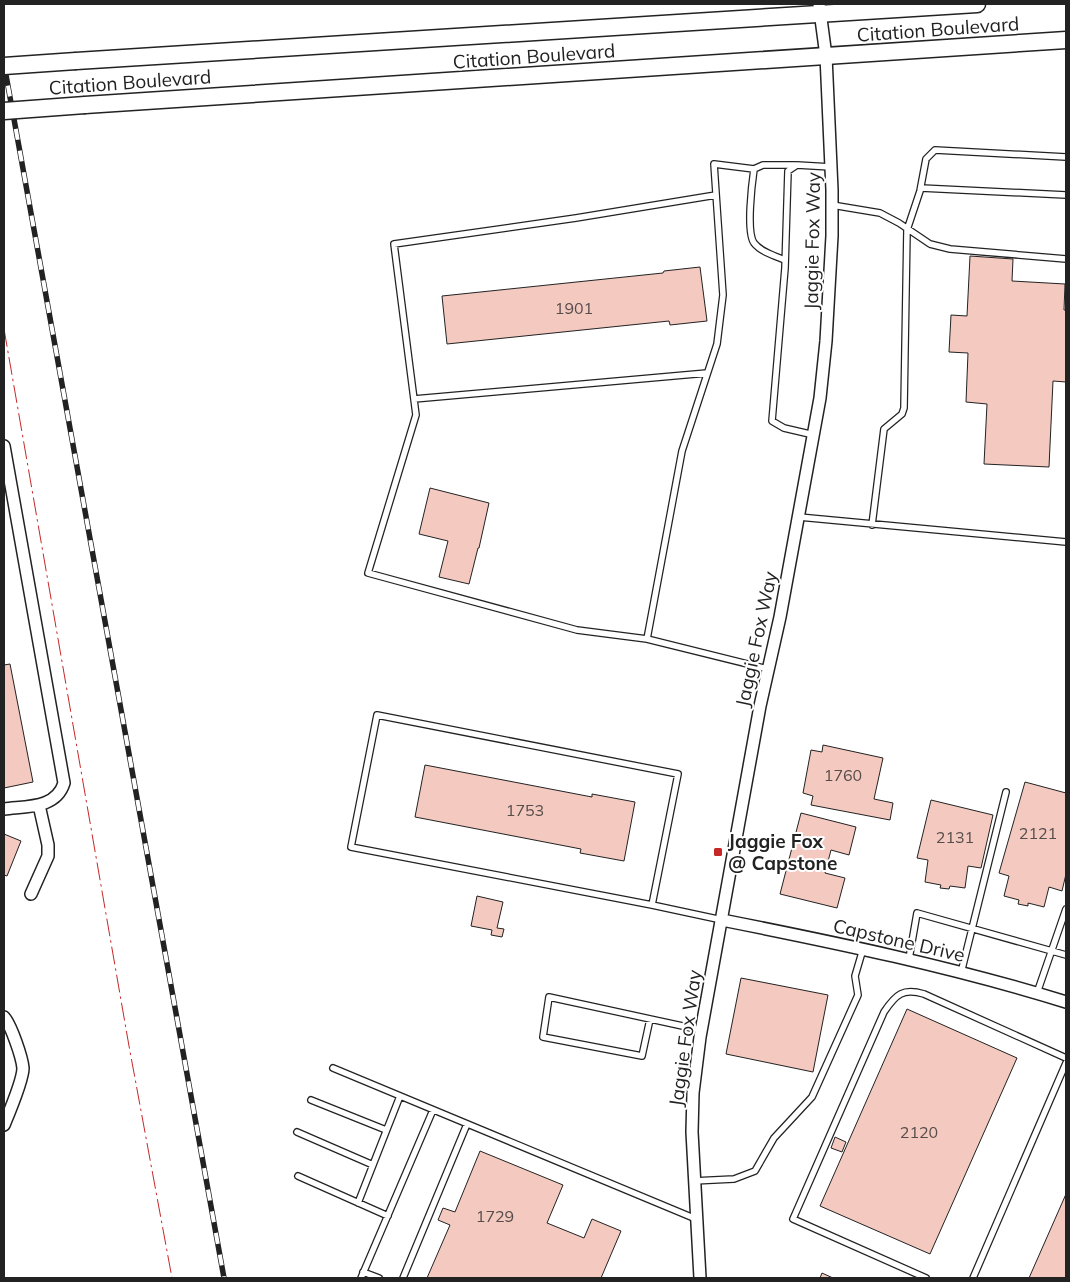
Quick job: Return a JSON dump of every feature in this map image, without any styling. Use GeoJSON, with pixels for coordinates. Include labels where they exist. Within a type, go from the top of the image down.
{"type":"FeatureCollection","features":[{"type":"Feature","properties":{"kind":"main road","name":"Citation Boulevard"},"geometry":{"type":"LineString","coordinates":[[4,66],[747,20],[820,8],[977,4]]}},
{"type":"Feature","properties":{"kind":"main road","name":"Citation Boulevard"},"geometry":{"type":"LineString","coordinates":[[4,111],[1066,40]]}},
{"type":"Feature","properties":{"kind":"street","name":"Jaggie Fox Way"},"geometry":{"type":"LineString","coordinates":[[700,1278],[694,1181],[692,1092],[701,1030],[760,706],[814,435],[826,341],[832,167],[826,56],[820,8]]}},
{"type":"Feature","properties":{"kind":"street"},"geometry":{"type":"LineString","coordinates":[[4,446],[9,501],[64,783],[61,792],[53,800],[4,809]]}},
{"type":"Feature","properties":{"kind":"street"},"geometry":{"type":"LineString","coordinates":[[31,894],[48,856],[48,845],[38,804]]}},
{"type":"Feature","properties":{"kind":"street","name":"Capstone Drive"},"geometry":{"type":"LineString","coordinates":[[722,920],[909,959],[1066,1002]]}},
{"type":"Feature","properties":{"kind":"street"},"geometry":{"type":"LineString","coordinates":[[4,1017],[10,1024],[23,1069],[12,1107],[4,1125]]}},
{"type":"Feature","properties":{"kind":"lane"},"geometry":{"type":"LineString","coordinates":[[872,525],[884,429],[902,414],[904,408],[907,230],[920,188],[926,159],[935,150],[1066,157]]}},
{"type":"Feature","properties":{"kind":"lane"},"geometry":{"type":"LineString","coordinates":[[647,639],[682,451],[717,344],[723,295],[714,164],[754,169],[763,166],[797,165],[832,167]]}},
{"type":"Feature","properties":{"kind":"lane"},"geometry":{"type":"LineString","coordinates":[[797,165],[788,171],[785,260],[772,421],[784,428],[814,435]]}},
{"type":"Feature","properties":{"kind":"lane"},"geometry":{"type":"LineString","coordinates":[[754,169],[750,215],[753,241],[760,248],[785,260]]}},
{"type":"Feature","properties":{"kind":"lane"},"geometry":{"type":"LineString","coordinates":[[920,188],[1066,195]]}},
{"type":"Feature","properties":{"kind":"lane"},"geometry":{"type":"LineString","coordinates":[[716,195],[576,218],[394,244],[416,415],[368,573],[578,630],[647,639],[768,669]]}},
{"type":"Feature","properties":{"kind":"lane"},"geometry":{"type":"LineString","coordinates":[[832,205],[880,213],[899,223],[930,244],[950,249],[1066,259]]}},
{"type":"Feature","properties":{"kind":"lane"},"geometry":{"type":"LineString","coordinates":[[414,399],[707,373]]}},
{"type":"Feature","properties":{"kind":"lane"},"geometry":{"type":"LineString","coordinates":[[798,516],[872,525],[1066,542]]}},
{"type":"Feature","properties":{"kind":"lane"},"geometry":{"type":"LineString","coordinates":[[652,905],[678,774],[377,715],[351,847],[722,920]]}},
{"type":"Feature","properties":{"kind":"lane"},"geometry":{"type":"LineString","coordinates":[[961,973],[1006,792]]}},
{"type":"Feature","properties":{"kind":"lane"},"geometry":{"type":"LineString","coordinates":[[1037,993],[1066,909]]}},
{"type":"Feature","properties":{"kind":"lane"},"geometry":{"type":"LineString","coordinates":[[909,959],[917,913],[1066,955]]}},
{"type":"Feature","properties":{"kind":"lane"},"geometry":{"type":"LineString","coordinates":[[694,1181],[734,1179],[755,1171],[774,1138],[812,1097],[858,995],[855,976],[863,949]]}},
{"type":"Feature","properties":{"kind":"lane"},"geometry":{"type":"LineString","coordinates":[[926,1278],[793,1219],[884,1012],[891,1001],[898,995],[913,991],[924,994],[1066,1058]]}},
{"type":"Feature","properties":{"kind":"lane"},"geometry":{"type":"LineString","coordinates":[[650,1019],[642,1056],[543,1037],[550,998],[650,1019],[701,1030]]}},
{"type":"Feature","properties":{"kind":"lane"},"geometry":{"type":"LineString","coordinates":[[973,1278],[1066,1063]]}},
{"type":"Feature","properties":{"kind":"lane"},"geometry":{"type":"LineString","coordinates":[[333,1068],[696,1219]]}},
{"type":"Feature","properties":{"kind":"lane"},"geometry":{"type":"LineString","coordinates":[[358,1203],[400,1096]]}},
{"type":"Feature","properties":{"kind":"lane"},"geometry":{"type":"LineString","coordinates":[[311,1100],[386,1130]]}},
{"type":"Feature","properties":{"kind":"lane"},"geometry":{"type":"LineString","coordinates":[[379,1278],[362,1275],[433,1110]]}},
{"type":"Feature","properties":{"kind":"lane"},"geometry":{"type":"LineString","coordinates":[[404,1278],[467,1124]]}},
{"type":"Feature","properties":{"kind":"lane"},"geometry":{"type":"LineString","coordinates":[[297,1132],[373,1165]]}},
{"type":"Feature","properties":{"kind":"lane"},"geometry":{"type":"LineString","coordinates":[[298,1176],[388,1216]]}},
{"type":"Feature","properties":{"kind":"building"},"geometry":{"type":"Polygon","coordinates":[[[970,256],[1013,259],[1012,281],[1065,284],[1066,382],[1053,381],[1049,467],[984,464],[987,404],[966,402],[968,353],[949,352],[951,315],[967,316],[970,256]]]}},
{"type":"Feature","properties":{"kind":"building"},"geometry":{"type":"Polygon","coordinates":[[[700,267],[707,321],[670,325],[669,321],[447,344],[442,296],[663,273],[664,271],[700,267]]]}},
{"type":"Feature","properties":{"kind":"building"},"geometry":{"type":"Polygon","coordinates":[[[430,488],[489,503],[469,584],[439,577],[448,541],[419,534],[430,488]]]}},
{"type":"Feature","properties":{"kind":"building"},"geometry":{"type":"Polygon","coordinates":[[[10,664],[33,782],[4,788],[4,665],[10,664]]]}},
{"type":"Feature","properties":{"kind":"building"},"geometry":{"type":"Polygon","coordinates":[[[823,745],[883,758],[874,799],[893,803],[890,820],[811,805],[813,796],[803,793],[811,750],[822,752],[823,745]]]}},
{"type":"Feature","properties":{"kind":"building"},"geometry":{"type":"Polygon","coordinates":[[[425,765],[592,797],[592,794],[635,802],[624,861],[580,853],[581,849],[415,817],[425,765]]]}},
{"type":"Feature","properties":{"kind":"building"},"geometry":{"type":"Polygon","coordinates":[[[1025,782],[1066,793],[1066,874],[1062,891],[1049,887],[1044,907],[1028,903],[1028,906],[1018,904],[1019,900],[1004,896],[1009,876],[999,873],[1025,782]]]}},
{"type":"Feature","properties":{"kind":"building"},"geometry":{"type":"Polygon","coordinates":[[[931,800],[993,815],[981,868],[968,866],[965,888],[950,886],[949,889],[940,888],[941,885],[925,882],[928,860],[917,858],[931,800]]]}},
{"type":"Feature","properties":{"kind":"building"},"geometry":{"type":"Polygon","coordinates":[[[801,813],[856,827],[849,855],[831,850],[825,873],[845,878],[837,908],[780,894],[801,813]]]}},
{"type":"Feature","properties":{"kind":"building"},"geometry":{"type":"Polygon","coordinates":[[[4,834],[21,841],[7,876],[4,875],[4,834]]]}},
{"type":"Feature","properties":{"kind":"building"},"geometry":{"type":"Polygon","coordinates":[[[477,896],[503,902],[497,928],[504,929],[502,937],[491,935],[492,930],[471,926],[477,896]]]}},
{"type":"Feature","properties":{"kind":"building"},"geometry":{"type":"Polygon","coordinates":[[[741,978],[828,995],[813,1072],[726,1054],[741,978]]]}},
{"type":"Feature","properties":{"kind":"building"},"geometry":{"type":"Polygon","coordinates":[[[907,1009],[1017,1058],[930,1254],[820,1206],[907,1009]]]}},
{"type":"Feature","properties":{"kind":"building"},"geometry":{"type":"Polygon","coordinates":[[[835,1137],[846,1142],[842,1152],[831,1148],[835,1137]]]}},
{"type":"Feature","properties":{"kind":"building"},"geometry":{"type":"Polygon","coordinates":[[[480,1151],[563,1185],[547,1223],[584,1238],[592,1219],[621,1231],[601,1278],[427,1278],[450,1225],[438,1220],[443,1208],[455,1212],[480,1151]]]}},
{"type":"Feature","properties":{"kind":"building"},"geometry":{"type":"Polygon","coordinates":[[[1066,1194],[1066,1278],[1029,1278],[1066,1194]]]}},
{"type":"Feature","properties":{"kind":"building"},"geometry":{"type":"Polygon","coordinates":[[[822,1273],[833,1278],[820,1278],[822,1273]]]}},
{"type":"Feature","properties":{"kind":"railway"},"geometry":{"type":"LineString","coordinates":[[4,64],[224,1278]]}},
{"type":"Feature","properties":{"kind":"power"},"geometry":{"type":"LineString","coordinates":[[4,329],[129,1046],[172,1278]]}},
{"type":"Feature","properties":{"kind":"place","name":"Jaggie Fox @ Capstone"},"geometry":{"type":"Point","coordinates":[718,852]}}]}
